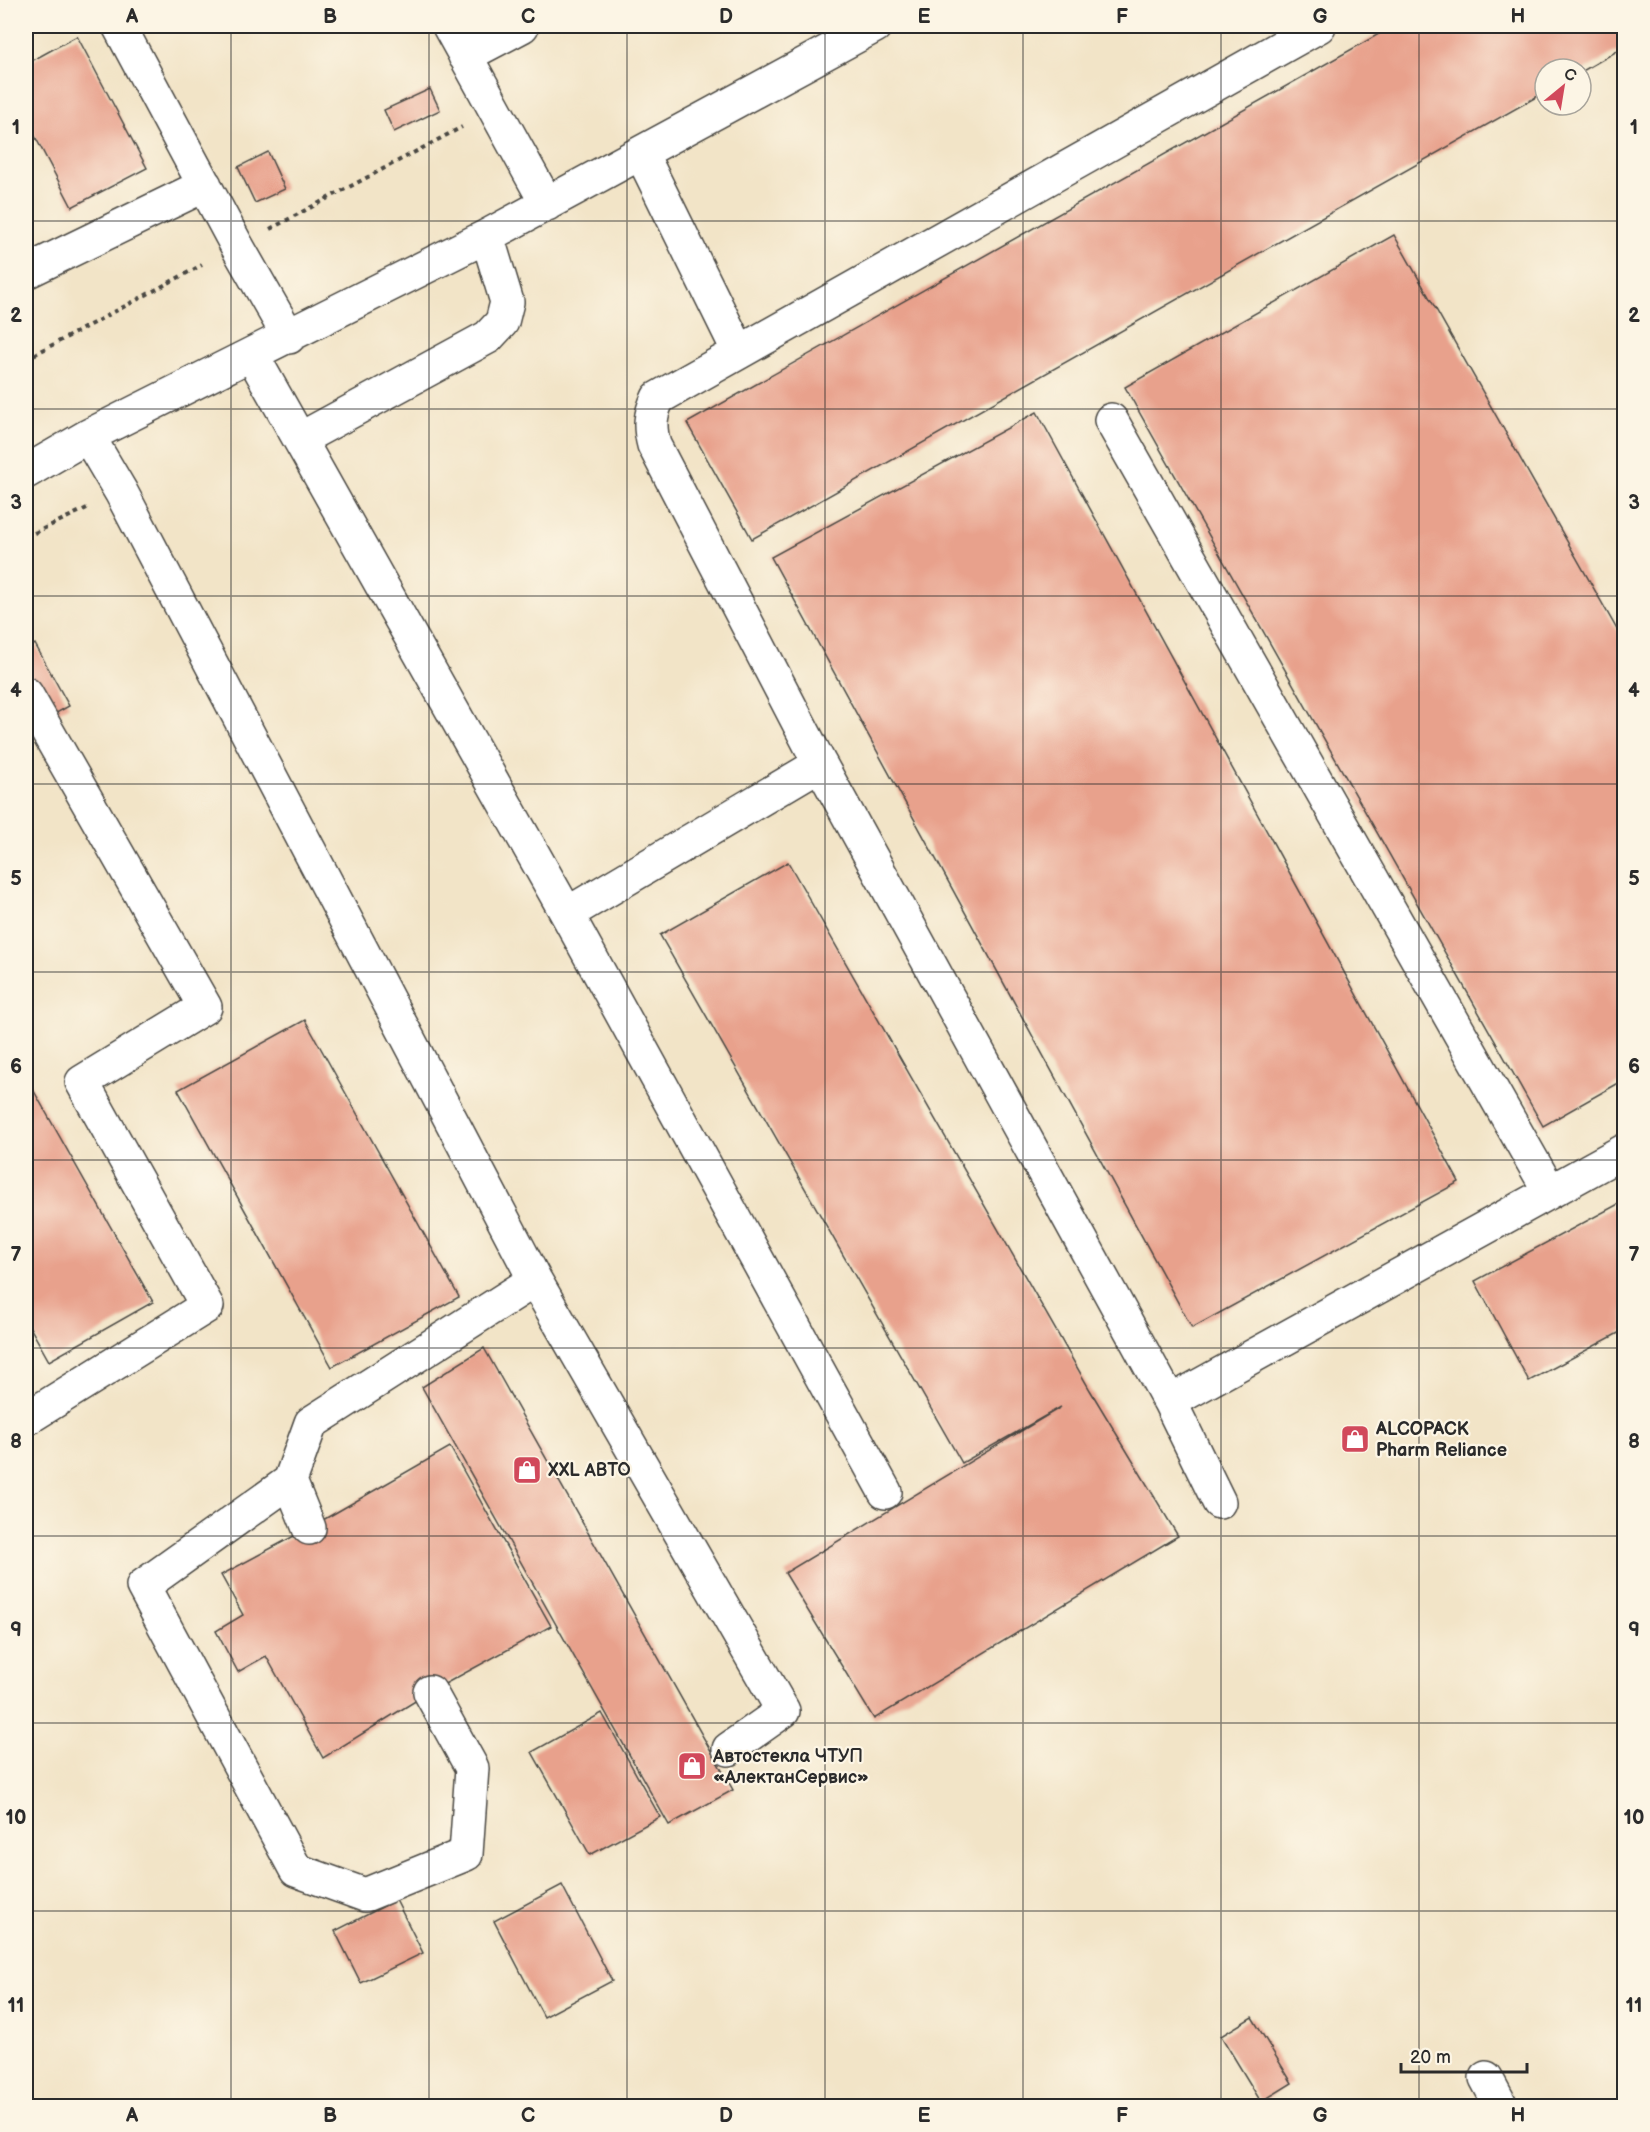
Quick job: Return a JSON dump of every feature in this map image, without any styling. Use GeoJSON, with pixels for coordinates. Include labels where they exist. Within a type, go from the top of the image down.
{"type":"FeatureCollection","features":[{"type":"Feature","properties":{"kind":"street"},"geometry":{"type":"LineString","coordinates":[[119,26],[289,337]]}},
{"type":"Feature","properties":{"kind":"street"},"geometry":{"type":"LineString","coordinates":[[449,26],[547,204]]}},
{"type":"Feature","properties":{"kind":"street"},"geometry":{"type":"LineString","coordinates":[[465,56],[522,26]]}},
{"type":"Feature","properties":{"kind":"street"},"geometry":{"type":"LineString","coordinates":[[26,472],[88,436],[289,337],[547,204],[875,26]]}},
{"type":"Feature","properties":{"kind":"street"},"geometry":{"type":"LineString","coordinates":[[1219,1502],[1170,1402],[820,764],[654,445],[649,428],[651,412],[658,398],[1319,26]]}},
{"type":"Feature","properties":{"kind":"street"},"geometry":{"type":"LineString","coordinates":[[641,153],[739,352]]}},
{"type":"Feature","properties":{"kind":"street"},"geometry":{"type":"LineString","coordinates":[[26,272],[205,185]]}},
{"type":"Feature","properties":{"kind":"street"},"geometry":{"type":"LineString","coordinates":[[300,439],[488,337],[502,322],[507,302],[486,236]]}},
{"type":"Feature","properties":{"kind":"street"},"geometry":{"type":"LineString","coordinates":[[252,355],[567,914],[885,1492]]}},
{"type":"Feature","properties":{"kind":"street"},"geometry":{"type":"LineString","coordinates":[[1112,420],[1550,1192]]}},
{"type":"Feature","properties":{"kind":"street"},"geometry":{"type":"LineString","coordinates":[[88,436],[121,492],[535,1280],[783,1711],[729,1749]]}},
{"type":"Feature","properties":{"kind":"street"},"geometry":{"type":"LineString","coordinates":[[26,694],[205,1007],[82,1082],[207,1306],[26,1419]]}},
{"type":"Feature","properties":{"kind":"street"},"geometry":{"type":"LineString","coordinates":[[567,914],[820,764]]}},
{"type":"Feature","properties":{"kind":"street"},"geometry":{"type":"LineString","coordinates":[[1170,1402],[1624,1151]]}},
{"type":"Feature","properties":{"kind":"street"},"geometry":{"type":"LineString","coordinates":[[430,1692],[472,1768],[466,1854],[365,1895],[296,1870],[143,1587],[291,1480],[311,1423],[535,1280]]}},
{"type":"Feature","properties":{"kind":"street"},"geometry":{"type":"LineString","coordinates":[[291,1480],[309,1528]]}},
{"type":"Feature","properties":{"kind":"street"},"geometry":{"type":"LineString","coordinates":[[1486,2078],[1501,2106]]}},
{"type":"Feature","properties":{"kind":"path"},"geometry":{"type":"LineString","coordinates":[[26,537],[121,492]]}},
{"type":"Feature","properties":{"kind":"building"},"geometry":{"type":"Polygon","coordinates":[[[1393,26],[1622,26],[1624,30],[1624,47],[1593,65],[1593,57],[1533,57],[1533,99],[752,539],[687,423],[1393,26]]]}},
{"type":"Feature","properties":{"kind":"building"},"geometry":{"type":"Polygon","coordinates":[[[77,36],[147,168],[72,207],[26,119],[26,64],[77,36]]]}},
{"type":"Feature","properties":{"kind":"building"},"geometry":{"type":"Polygon","coordinates":[[[430,89],[440,110],[394,132],[384,110],[430,89]]]}},
{"type":"Feature","properties":{"kind":"building"},"geometry":{"type":"Polygon","coordinates":[[[268,152],[285,189],[255,203],[238,167],[268,152]]]}},
{"type":"Feature","properties":{"kind":"building"},"geometry":{"type":"Polygon","coordinates":[[[1394,235],[1624,642],[1624,1080],[1543,1126],[1125,387],[1394,235]]]}},
{"type":"Feature","properties":{"kind":"building"},"geometry":{"type":"Polygon","coordinates":[[[1037,412],[1459,1182],[1192,1328],[771,557],[1037,412]]]}},
{"type":"Feature","properties":{"kind":"building"},"geometry":{"type":"Polygon","coordinates":[[[35,644],[69,706],[26,730],[26,649],[35,644]]]}},
{"type":"Feature","properties":{"kind":"building"},"geometry":{"type":"Polygon","coordinates":[[[788,862],[1090,1390],[1178,1536],[874,1719],[785,1573],[1061,1407],[962,1463],[660,935],[788,862]]]}},
{"type":"Feature","properties":{"kind":"building"},"geometry":{"type":"Polygon","coordinates":[[[305,1020],[459,1297],[332,1367],[178,1090],[305,1020]]]}},
{"type":"Feature","properties":{"kind":"building"},"geometry":{"type":"Polygon","coordinates":[[[26,1077],[153,1302],[49,1361],[26,1320],[26,1077]]]}},
{"type":"Feature","properties":{"kind":"building"},"geometry":{"type":"Polygon","coordinates":[[[1624,1201],[1624,1330],[1529,1381],[1475,1281],[1624,1201]]]}},
{"type":"Feature","properties":{"kind":"building"},"geometry":{"type":"Polygon","coordinates":[[[484,1348],[733,1790],[669,1825],[422,1387],[484,1348]]]}},
{"type":"Feature","properties":{"kind":"building"},"geometry":{"type":"Polygon","coordinates":[[[450,1447],[551,1626],[430,1692],[323,1758],[266,1656],[238,1672],[216,1631],[243,1615],[221,1575],[309,1528],[450,1447]]]}},
{"type":"Feature","properties":{"kind":"building"},"geometry":{"type":"Polygon","coordinates":[[[602,1713],[660,1817],[590,1855],[532,1752],[602,1713]]]}},
{"type":"Feature","properties":{"kind":"building"},"geometry":{"type":"Polygon","coordinates":[[[562,1885],[612,1981],[544,2017],[494,1921],[562,1885]]]}},
{"type":"Feature","properties":{"kind":"building"},"geometry":{"type":"Polygon","coordinates":[[[396,1900],[423,1953],[361,1983],[335,1931],[396,1900]]]}},
{"type":"Feature","properties":{"kind":"building"},"geometry":{"type":"Polygon","coordinates":[[[1252,2017],[1292,2083],[1261,2102],[1221,2036],[1252,2017]]]}},
{"type":"Feature","properties":{"kind":"place","name":"ALCOPACK Pharm Reliance"},"geometry":{"type":"Point","coordinates":[1355,1439]}},
{"type":"Feature","properties":{"kind":"place","name":"XXL АВТО"},"geometry":{"type":"Point","coordinates":[527,1470]}},
{"type":"Feature","properties":{"kind":"place","name":"Автостекла ЧТУП «АлектанСервис»"},"geometry":{"type":"Point","coordinates":[692,1766]}}]}
